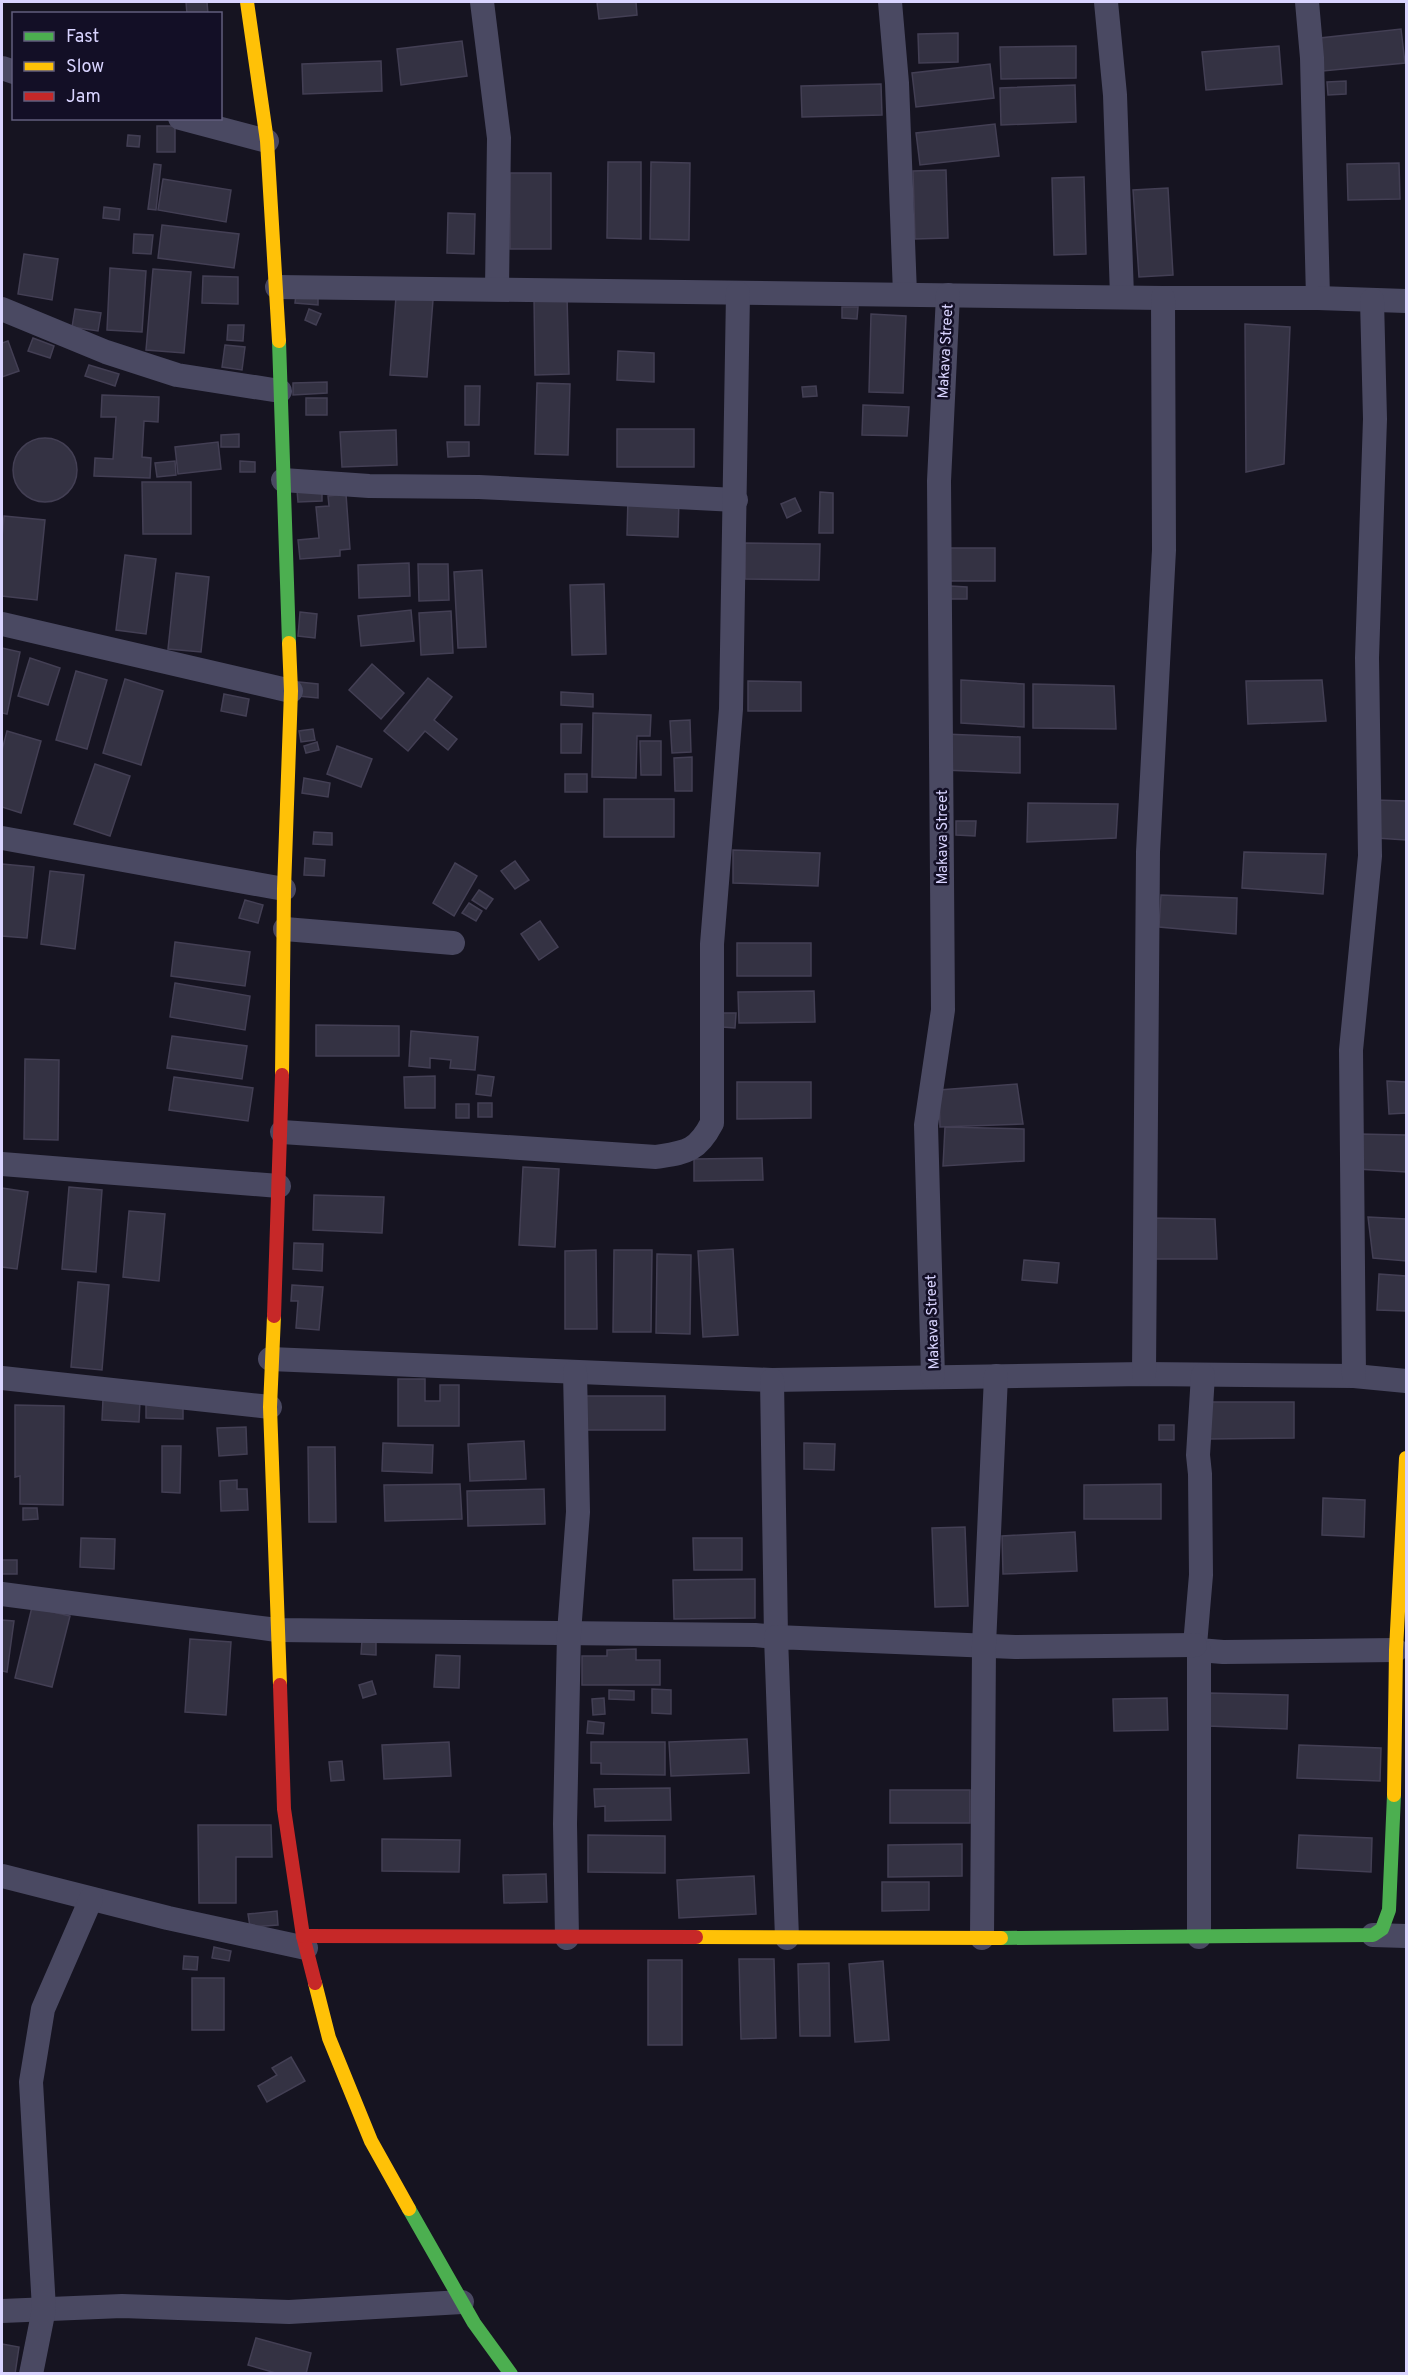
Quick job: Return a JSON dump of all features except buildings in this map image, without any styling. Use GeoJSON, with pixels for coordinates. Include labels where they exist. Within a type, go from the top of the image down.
{"type":"FeatureCollection","features":[{"type":"Feature","properties":{"kind":"street"},"geometry":{"type":"LineString","coordinates":[[247,2],[267,141],[277,287],[291,691],[284,889],[282,1132],[270,1359],[284,1809],[305,1942],[329,2038],[371,2141],[474,2323],[511,2373]]}},
{"type":"Feature","properties":{"kind":"street"},"geometry":{"type":"LineString","coordinates":[[482,2],[499,138],[497,289]]}},
{"type":"Feature","properties":{"kind":"street"},"geometry":{"type":"LineString","coordinates":[[890,2],[897,83],[905,294]]}},
{"type":"Feature","properties":{"kind":"street"},"geometry":{"type":"LineString","coordinates":[[1106,2],[1115,95],[1122,296]]}},
{"type":"Feature","properties":{"kind":"street"},"geometry":{"type":"LineString","coordinates":[[1307,2],[1312,58],[1318,298]]}},
{"type":"Feature","properties":{"kind":"street"},"geometry":{"type":"LineString","coordinates":[[188,120],[267,141]]}},
{"type":"Feature","properties":{"kind":"street"},"geometry":{"type":"LineString","coordinates":[[277,287],[1318,298],[1407,301]]}},
{"type":"Feature","properties":{"kind":"street"},"geometry":{"type":"LineString","coordinates":[[282,1132],[656,1157],[688,1152],[698,1145],[712,1123],[712,944],[730,709],[736,500],[738,293]]}},
{"type":"Feature","properties":{"kind":"street","name":"Makava Street"},"geometry":{"type":"LineString","coordinates":[[933,1377],[926,1125],[943,1010],[939,482],[948,295]]}},
{"type":"Feature","properties":{"kind":"street"},"geometry":{"type":"LineString","coordinates":[[1144,1374],[1148,852],[1164,550],[1163,298]]}},
{"type":"Feature","properties":{"kind":"street"},"geometry":{"type":"LineString","coordinates":[[1354,1376],[1351,1050],[1370,856],[1367,658],[1375,419],[1372,300]]}},
{"type":"Feature","properties":{"kind":"street"},"geometry":{"type":"LineString","coordinates":[[2,309],[106,352],[177,375],[280,391]]}},
{"type":"Feature","properties":{"kind":"street"},"geometry":{"type":"LineString","coordinates":[[283,480],[369,486],[479,487],[736,500]]}},
{"type":"Feature","properties":{"kind":"street"},"geometry":{"type":"LineString","coordinates":[[2,624],[291,691]]}},
{"type":"Feature","properties":{"kind":"street"},"geometry":{"type":"LineString","coordinates":[[2,838],[284,889]]}},
{"type":"Feature","properties":{"kind":"street"},"geometry":{"type":"LineString","coordinates":[[285,929],[453,943]]}},
{"type":"Feature","properties":{"kind":"street"},"geometry":{"type":"LineString","coordinates":[[2,1164],[279,1186]]}},
{"type":"Feature","properties":{"kind":"street"},"geometry":{"type":"LineString","coordinates":[[270,1359],[772,1380],[1144,1374],[1354,1376],[1407,1381]]}},
{"type":"Feature","properties":{"kind":"street"},"geometry":{"type":"LineString","coordinates":[[567,1938],[565,1824],[569,1633],[578,1512],[575,1372]]}},
{"type":"Feature","properties":{"kind":"street"},"geometry":{"type":"LineString","coordinates":[[1199,1937],[1197,1647],[1201,1575],[1198,1455],[1203,1375]]}},
{"type":"Feature","properties":{"kind":"street"},"geometry":{"type":"LineString","coordinates":[[982,1938],[984,1645],[996,1376]]}},
{"type":"Feature","properties":{"kind":"street"},"geometry":{"type":"LineString","coordinates":[[2,1378],[270,1407]]}},
{"type":"Feature","properties":{"kind":"street"},"geometry":{"type":"LineString","coordinates":[[772,1380],[776,1637],[787,1938]]}},
{"type":"Feature","properties":{"kind":"street"},"geometry":{"type":"LineString","coordinates":[[1373,1935],[1382,1929],[1389,1911],[1394,1795],[1396,1650],[1407,1458]]}},
{"type":"Feature","properties":{"kind":"street"},"geometry":{"type":"LineString","coordinates":[[2,1594],[277,1630],[755,1635],[1015,1647],[1197,1647],[1222,1652],[1396,1650]]}},
{"type":"Feature","properties":{"kind":"street"},"geometry":{"type":"LineString","coordinates":[[2,1876],[168,1918],[305,1942],[567,1938],[1407,1936]]}},
{"type":"Feature","properties":{"kind":"street"},"geometry":{"type":"LineString","coordinates":[[31,2373],[44,2309],[32,2082],[43,2009],[91,1899]]}},
{"type":"Feature","properties":{"kind":"street"},"geometry":{"type":"LineString","coordinates":[[2,2311],[122,2306],[289,2312],[462,2302]]}},
{"type":"Feature","properties":{"kind":"traffic: fast"},"geometry":{"type":"LineString","coordinates":[[279,341],[289,643]]}},
{"type":"Feature","properties":{"kind":"traffic: fast"},"geometry":{"type":"LineString","coordinates":[[1001,1938],[1373,1935],[1382,1929],[1389,1910],[1394,1795]]}},
{"type":"Feature","properties":{"kind":"traffic: fast"},"geometry":{"type":"LineString","coordinates":[[409,2209],[474,2323],[511,2374]]}},
{"type":"Feature","properties":{"kind":"traffic: slow"},"geometry":{"type":"LineString","coordinates":[[247,2],[267,141],[279,341]]}},
{"type":"Feature","properties":{"kind":"traffic: slow"},"geometry":{"type":"LineString","coordinates":[[282,1075],[284,889],[291,691],[289,643]]}},
{"type":"Feature","properties":{"kind":"traffic: slow"},"geometry":{"type":"LineString","coordinates":[[274,1316],[270,1407],[280,1685]]}},
{"type":"Feature","properties":{"kind":"traffic: slow"},"geometry":{"type":"LineString","coordinates":[[1394,1795],[1396,1650],[1406,1458]]}},
{"type":"Feature","properties":{"kind":"traffic: slow"},"geometry":{"type":"LineString","coordinates":[[696,1937],[1001,1938]]}},
{"type":"Feature","properties":{"kind":"traffic: slow"},"geometry":{"type":"LineString","coordinates":[[315,1983],[329,2038],[371,2141],[409,2209]]}},
{"type":"Feature","properties":{"kind":"traffic: jam"},"geometry":{"type":"LineString","coordinates":[[274,1316],[282,1075]]}},
{"type":"Feature","properties":{"kind":"traffic: jam"},"geometry":{"type":"LineString","coordinates":[[280,1685],[284,1809],[303,1936],[315,1983]]}},
{"type":"Feature","properties":{"kind":"traffic: jam"},"geometry":{"type":"LineString","coordinates":[[303,1936],[696,1937]]}}]}
